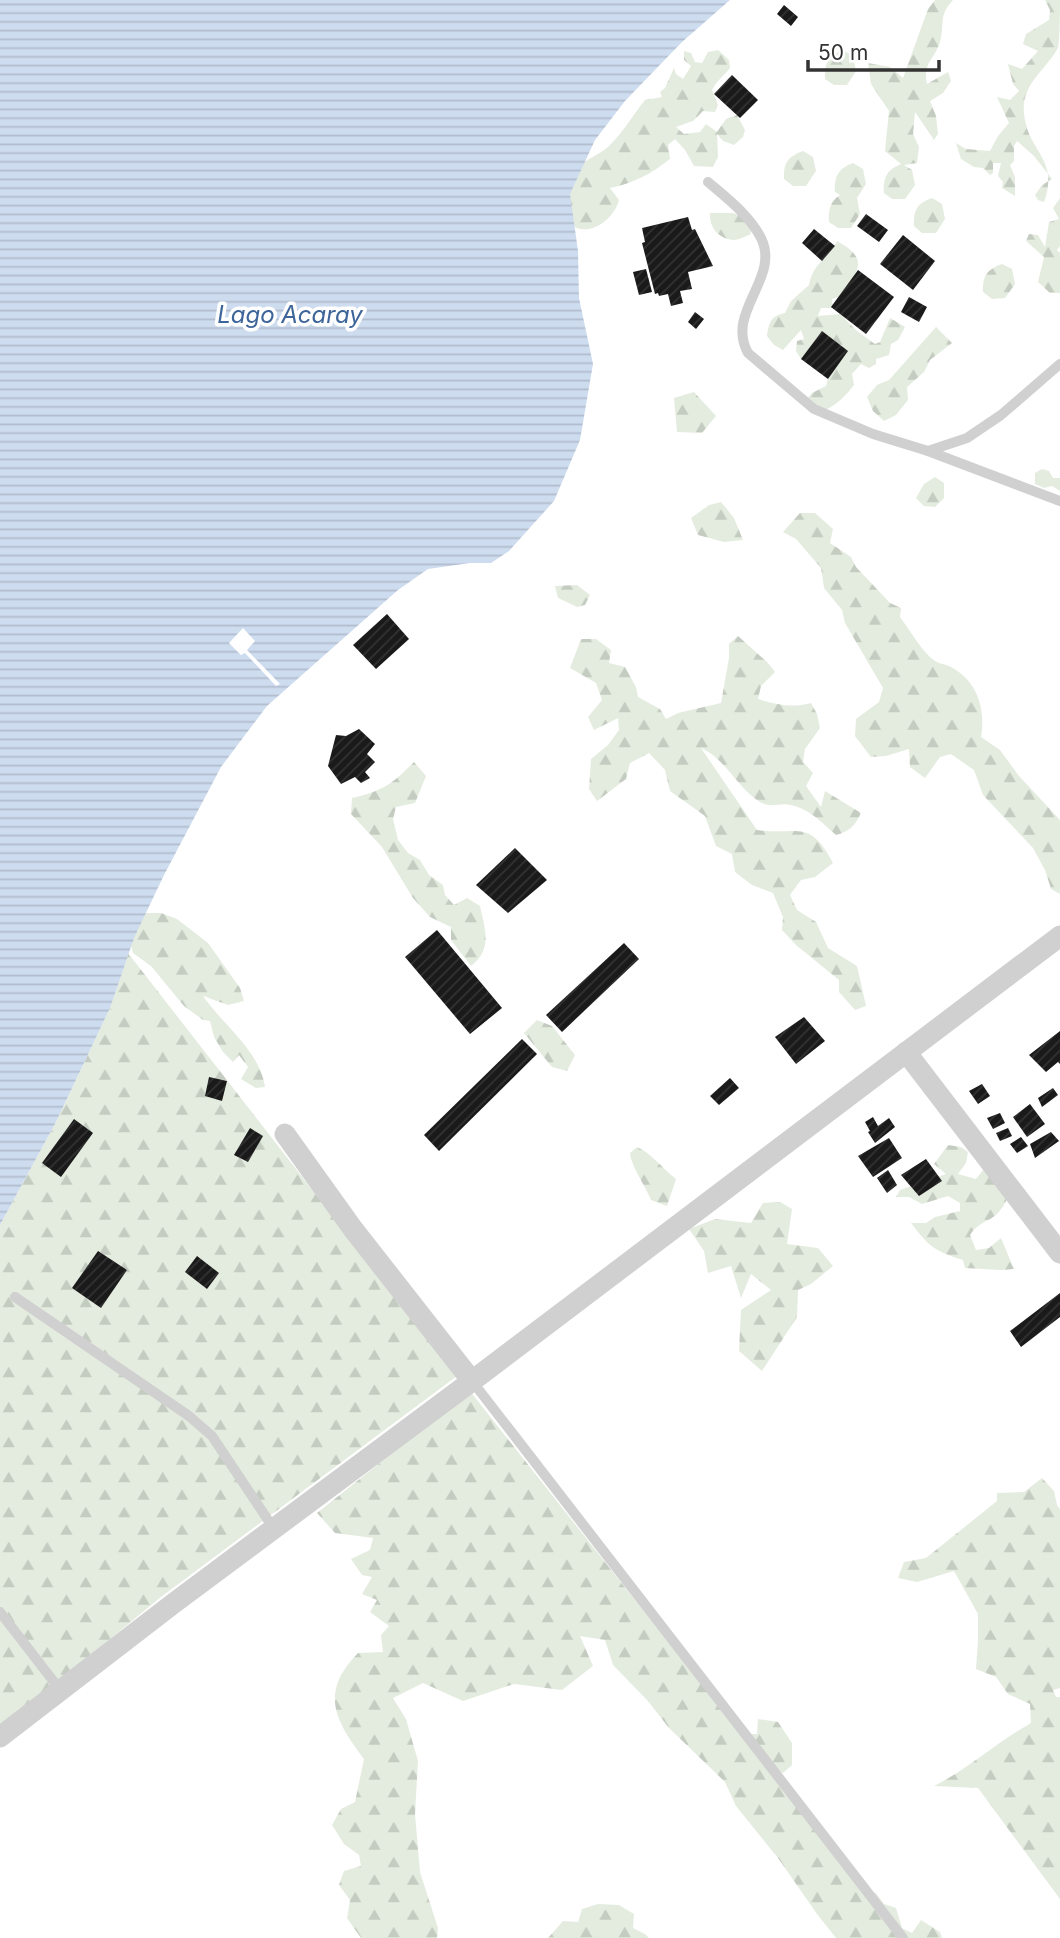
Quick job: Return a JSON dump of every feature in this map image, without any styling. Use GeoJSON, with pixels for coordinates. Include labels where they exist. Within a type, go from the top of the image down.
{"type":"FeatureCollection","features":[{"type":"Feature","properties":{"kind":"street"},"geometry":{"type":"LineString","coordinates":[[0,1737],[1060,936]]}},
{"type":"Feature","properties":{"kind":"street"},"geometry":{"type":"LineString","coordinates":[[906,1052],[1056,1240]]}},
{"type":"Feature","properties":{"kind":"street"},"geometry":{"type":"LineString","coordinates":[[285,1134],[353,1229],[471,1381]]}},
{"type":"Feature","properties":{"kind":"lane"},"geometry":{"type":"LineString","coordinates":[[708,182],[740,209],[761,238],[766,252],[766,266],[746,310],[741,333],[748,353],[814,409],[873,434],[928,451],[1060,501]]}},
{"type":"Feature","properties":{"kind":"lane"},"geometry":{"type":"LineString","coordinates":[[928,451],[967,438],[1001,415],[1060,364]]}},
{"type":"Feature","properties":{"kind":"lane"},"geometry":{"type":"LineString","coordinates":[[15,1297],[189,1416],[212,1436],[274,1529]]}},
{"type":"Feature","properties":{"kind":"lane"},"geometry":{"type":"LineString","coordinates":[[471,1381],[903,1938]]}},
{"type":"Feature","properties":{"kind":"lane"},"geometry":{"type":"LineString","coordinates":[[0,1612],[61,1691]]}},
{"type":"Feature","properties":{"kind":"green space"},"geometry":{"type":"Polygon","coordinates":[[[935,0],[953,0],[945,11],[940,42],[926,70],[927,84],[948,72],[951,81],[943,93],[930,101],[936,116],[938,134],[934,140],[915,112],[913,134],[919,147],[917,163],[904,165],[912,170],[915,185],[905,199],[892,199],[884,193],[885,178],[892,169],[901,164],[885,151],[889,111],[871,84],[868,63],[890,67],[903,78],[928,9],[935,0]]]}},
{"type":"Feature","properties":{"kind":"green space"},"geometry":{"type":"Polygon","coordinates":[[[1045,0],[1060,0],[1058,48],[1030,85],[1024,113],[1026,126],[1048,173],[1017,141],[1014,146],[1014,161],[1010,165],[1015,177],[1015,196],[1002,188],[1003,182],[998,176],[1001,163],[993,163],[993,173],[990,175],[983,168],[974,167],[961,159],[956,143],[966,149],[990,151],[1009,123],[997,97],[1010,100],[1019,91],[1013,84],[1008,64],[1022,69],[1038,51],[1023,44],[1026,34],[1049,20],[1050,10],[1045,0]]]}},
{"type":"Feature","properties":{"kind":"green space"},"geometry":{"type":"Polygon","coordinates":[[[718,50],[729,60],[730,68],[712,90],[718,105],[715,112],[703,111],[693,121],[676,127],[684,134],[700,132],[706,124],[717,132],[726,119],[737,115],[745,130],[743,137],[734,145],[723,141],[717,134],[718,157],[713,167],[694,166],[675,139],[668,145],[670,159],[635,181],[610,188],[619,200],[614,212],[604,222],[593,228],[580,229],[565,220],[567,187],[573,172],[608,147],[645,100],[662,97],[660,92],[665,88],[674,68],[676,74],[683,79],[691,66],[684,60],[684,51],[691,53],[695,62],[702,63],[708,52],[718,50]]]}},
{"type":"Feature","properties":{"kind":"green space"},"geometry":{"type":"Polygon","coordinates":[[[843,50],[853,56],[856,71],[847,85],[834,85],[825,79],[825,68],[834,54],[843,50]]]}},
{"type":"Feature","properties":{"kind":"green space"},"geometry":{"type":"Polygon","coordinates":[[[803,151],[813,157],[816,171],[806,186],[793,186],[784,179],[784,169],[790,158],[803,151]]]}},
{"type":"Feature","properties":{"kind":"green space"},"geometry":{"type":"Polygon","coordinates":[[[853,163],[863,169],[866,184],[857,198],[860,214],[851,228],[838,228],[829,222],[830,207],[840,195],[835,192],[835,181],[844,167],[853,163]]]}},
{"type":"Feature","properties":{"kind":"green space"},"geometry":{"type":"Polygon","coordinates":[[[1048,181],[1044,202],[1038,200],[1035,195],[1048,181]]]}},
{"type":"Feature","properties":{"kind":"green space"},"geometry":{"type":"Polygon","coordinates":[[[932,198],[942,204],[945,219],[936,233],[922,233],[914,226],[915,212],[919,205],[932,198]]]}},
{"type":"Feature","properties":{"kind":"green space"},"geometry":{"type":"Polygon","coordinates":[[[1060,198],[1060,246],[1057,250],[1060,253],[1060,293],[1050,293],[1038,282],[1044,257],[1026,241],[1029,234],[1038,235],[1045,247],[1049,222],[1059,219],[1053,208],[1060,198]]]}},
{"type":"Feature","properties":{"kind":"green space"},"geometry":{"type":"Polygon","coordinates":[[[710,213],[733,213],[748,218],[751,234],[736,240],[720,235],[713,228],[710,213]]]}},
{"type":"Feature","properties":{"kind":"green space"},"geometry":{"type":"Polygon","coordinates":[[[837,241],[855,254],[858,267],[838,297],[832,299],[833,308],[821,308],[818,316],[840,314],[875,344],[880,342],[890,318],[905,327],[898,340],[891,344],[889,355],[876,359],[876,364],[869,368],[861,364],[852,374],[854,385],[851,389],[835,404],[821,412],[805,401],[812,393],[826,386],[828,379],[801,359],[796,351],[797,341],[804,339],[801,330],[783,350],[774,345],[767,336],[772,320],[785,313],[791,301],[809,285],[817,266],[837,241]]]}},
{"type":"Feature","properties":{"kind":"green space"},"geometry":{"type":"Polygon","coordinates":[[[1002,264],[1012,269],[1015,284],[1005,298],[992,299],[983,292],[983,282],[989,271],[1002,264]]]}},
{"type":"Feature","properties":{"kind":"green space"},"geometry":{"type":"Polygon","coordinates":[[[936,327],[952,343],[930,360],[924,372],[907,387],[908,400],[896,415],[884,421],[873,411],[867,397],[877,385],[889,380],[936,327]]]}},
{"type":"Feature","properties":{"kind":"green space"},"geometry":{"type":"Polygon","coordinates":[[[694,392],[716,416],[702,433],[677,432],[674,398],[694,392]]]}},
{"type":"Feature","properties":{"kind":"green space"},"geometry":{"type":"Polygon","coordinates":[[[1042,469],[1049,471],[1053,478],[1060,478],[1060,491],[1052,486],[1044,488],[1035,484],[1035,473],[1042,469]]]}},
{"type":"Feature","properties":{"kind":"green space"},"geometry":{"type":"Polygon","coordinates":[[[935,477],[944,483],[944,498],[935,507],[924,506],[916,498],[924,484],[935,477]]]}},
{"type":"Feature","properties":{"kind":"green space"},"geometry":{"type":"Polygon","coordinates":[[[721,502],[734,518],[743,540],[724,542],[698,535],[691,518],[709,505],[721,502]]]}},
{"type":"Feature","properties":{"kind":"green space"},"geometry":{"type":"Polygon","coordinates":[[[800,513],[815,513],[833,529],[830,543],[851,557],[856,567],[890,603],[901,608],[900,617],[930,657],[960,673],[973,688],[981,706],[981,737],[1000,750],[1019,776],[1060,820],[1060,894],[1051,889],[1045,870],[1033,848],[983,795],[974,770],[951,754],[940,757],[925,778],[910,767],[909,749],[886,756],[871,757],[855,736],[856,719],[879,702],[883,688],[845,623],[842,610],[824,588],[821,568],[796,539],[783,532],[800,513]]]}},
{"type":"Feature","properties":{"kind":"green space"},"geometry":{"type":"Polygon","coordinates":[[[577,585],[590,595],[585,605],[577,607],[558,598],[555,586],[577,585]]]}},
{"type":"Feature","properties":{"kind":"green space"},"geometry":{"type":"Polygon","coordinates":[[[738,636],[775,672],[761,686],[758,699],[785,705],[811,703],[817,714],[820,728],[805,749],[803,762],[813,773],[806,786],[821,807],[825,791],[861,813],[852,827],[836,835],[798,807],[760,802],[717,759],[701,748],[757,830],[809,834],[817,839],[833,863],[815,877],[801,880],[790,895],[797,910],[816,922],[828,948],[857,966],[866,1006],[855,1010],[839,992],[839,980],[782,930],[783,917],[773,893],[752,885],[735,872],[732,854],[716,846],[705,816],[670,791],[665,770],[649,753],[630,763],[626,779],[597,801],[589,789],[591,759],[608,745],[619,730],[618,718],[594,730],[588,717],[602,700],[596,683],[570,668],[581,639],[596,639],[611,650],[609,663],[625,667],[636,687],[638,697],[660,709],[666,719],[678,713],[721,703],[729,644],[738,636]]]}},
{"type":"Feature","properties":{"kind":"green space"},"geometry":{"type":"Polygon","coordinates":[[[414,762],[426,776],[415,803],[396,807],[393,819],[398,840],[408,853],[420,860],[429,875],[443,885],[445,895],[454,905],[467,898],[480,906],[485,946],[478,960],[471,966],[451,940],[451,927],[430,917],[413,898],[382,847],[351,814],[352,798],[386,786],[414,762]]]}},
{"type":"Feature","properties":{"kind":"green space"},"geometry":{"type":"Polygon","coordinates":[[[140,913],[161,913],[177,919],[208,943],[240,988],[244,1001],[228,1005],[203,996],[248,1050],[262,1074],[265,1087],[256,1088],[241,1079],[248,1067],[239,1055],[233,1062],[223,1052],[214,1037],[210,1021],[203,1020],[184,1006],[151,966],[133,953],[128,936],[140,913]]]}},
{"type":"Feature","properties":{"kind":"green space"},"geometry":{"type":"Polygon","coordinates":[[[128,953],[457,1376],[161,1597],[0,1730],[0,1225],[56,1122],[110,1008],[128,953]]]}},
{"type":"Feature","properties":{"kind":"green space"},"geometry":{"type":"Polygon","coordinates":[[[537,1020],[552,1026],[575,1055],[567,1071],[552,1067],[524,1033],[537,1020]]]}},
{"type":"Feature","properties":{"kind":"green space"},"geometry":{"type":"Polygon","coordinates":[[[948,1145],[961,1147],[968,1152],[966,1163],[958,1174],[976,1179],[983,1170],[990,1168],[1008,1197],[999,1212],[970,1235],[976,1250],[989,1248],[1001,1238],[1014,1269],[965,1268],[963,1260],[933,1247],[911,1223],[926,1223],[935,1217],[960,1211],[960,1203],[948,1196],[922,1204],[909,1197],[896,1197],[900,1190],[946,1174],[934,1164],[948,1145]]]}},
{"type":"Feature","properties":{"kind":"green space"},"geometry":{"type":"Polygon","coordinates":[[[637,1147],[676,1179],[667,1206],[651,1200],[631,1158],[630,1153],[637,1147]]]}},
{"type":"Feature","properties":{"kind":"green space"},"geometry":{"type":"Polygon","coordinates":[[[780,1202],[792,1209],[787,1244],[818,1248],[833,1266],[811,1284],[798,1290],[797,1317],[762,1371],[739,1351],[741,1310],[771,1290],[751,1274],[741,1298],[731,1266],[708,1273],[704,1251],[689,1229],[715,1219],[751,1223],[763,1203],[780,1202]]]}},
{"type":"Feature","properties":{"kind":"green space"},"geometry":{"type":"Polygon","coordinates":[[[470,1391],[762,1761],[750,1734],[757,1734],[758,1719],[778,1722],[792,1743],[792,1765],[783,1773],[766,1766],[899,1938],[836,1938],[736,1806],[725,1782],[669,1728],[647,1700],[613,1665],[605,1640],[580,1636],[593,1666],[562,1690],[514,1684],[463,1701],[423,1683],[393,1698],[406,1719],[418,1761],[415,1814],[420,1872],[438,1928],[437,1938],[361,1938],[347,1918],[350,1900],[339,1885],[344,1871],[361,1866],[359,1855],[344,1844],[332,1825],[341,1809],[355,1802],[364,1759],[339,1719],[335,1694],[338,1681],[358,1653],[383,1652],[381,1635],[389,1626],[370,1612],[377,1600],[362,1594],[372,1577],[362,1575],[351,1559],[370,1550],[373,1538],[335,1533],[317,1513],[470,1391]]]}},
{"type":"Feature","properties":{"kind":"green space"},"geometry":{"type":"Polygon","coordinates":[[[1042,1478],[1054,1491],[1060,1509],[1060,1688],[1053,1690],[1056,1697],[1060,1697],[1060,1899],[978,1788],[934,1786],[1031,1723],[1030,1704],[1008,1694],[996,1677],[976,1669],[978,1614],[954,1571],[917,1582],[898,1578],[904,1562],[926,1558],[997,1501],[997,1493],[1024,1492],[1042,1478]]]}},
{"type":"Feature","properties":{"kind":"green space"},"geometry":{"type":"Polygon","coordinates":[[[875,1892],[884,1904],[896,1908],[902,1928],[912,1933],[921,1920],[940,1932],[942,1938],[903,1938],[873,1899],[875,1892]]]}},
{"type":"Feature","properties":{"kind":"green space"},"geometry":{"type":"Polygon","coordinates":[[[598,1904],[619,1905],[634,1914],[633,1928],[649,1938],[548,1938],[563,1921],[578,1922],[582,1909],[598,1904]]]}},
{"type":"Feature","properties":{"kind":"water","name":"Lago Acaray"},"geometry":{"type":"Polygon","coordinates":[[[0,0],[730,0],[682,42],[625,101],[595,140],[570,194],[578,251],[579,298],[593,364],[580,440],[554,501],[509,551],[491,563],[428,569],[398,590],[267,706],[221,767],[164,875],[134,938],[110,1008],[56,1122],[0,1225],[0,0]]]}},
{"type":"Feature","properties":{"kind":"pier"},"geometry":{"type":"Polygon","coordinates":[[[243,628],[255,641],[247,650],[280,684],[276,686],[245,653],[241,655],[229,643],[243,628]]]}},
{"type":"Feature","properties":{"kind":"building"},"geometry":{"type":"Polygon","coordinates":[[[784,5],[798,17],[791,26],[777,14],[784,5]]]}},
{"type":"Feature","properties":{"kind":"building"},"geometry":{"type":"Polygon","coordinates":[[[732,75],[758,100],[740,118],[714,94],[732,75]]]}},
{"type":"Feature","properties":{"kind":"building"},"geometry":{"type":"Polygon","coordinates":[[[866,214],[888,230],[879,242],[857,226],[866,214]]]}},
{"type":"Feature","properties":{"kind":"building"},"geometry":{"type":"Polygon","coordinates":[[[688,217],[692,230],[695,229],[713,266],[688,272],[692,289],[680,291],[683,303],[671,306],[668,294],[655,294],[642,243],[645,242],[642,228],[688,217]]]}},
{"type":"Feature","properties":{"kind":"building"},"geometry":{"type":"Polygon","coordinates":[[[814,229],[835,246],[822,261],[802,243],[814,229]]]}},
{"type":"Feature","properties":{"kind":"building"},"geometry":{"type":"Polygon","coordinates":[[[903,235],[935,261],[913,290],[880,264],[903,235]]]}},
{"type":"Feature","properties":{"kind":"building"},"geometry":{"type":"Polygon","coordinates":[[[646,269],[652,292],[639,295],[633,272],[646,269]]]}},
{"type":"Feature","properties":{"kind":"building"},"geometry":{"type":"Polygon","coordinates":[[[858,270],[894,297],[866,334],[831,307],[858,270]]]}},
{"type":"Feature","properties":{"kind":"building"},"geometry":{"type":"Polygon","coordinates":[[[909,297],[927,307],[919,322],[901,312],[909,297]]]}},
{"type":"Feature","properties":{"kind":"building"},"geometry":{"type":"Polygon","coordinates":[[[695,312],[704,319],[696,329],[688,322],[695,312]]]}},
{"type":"Feature","properties":{"kind":"building"},"geometry":{"type":"Polygon","coordinates":[[[822,331],[848,351],[828,379],[801,359],[822,331]]]}},
{"type":"Feature","properties":{"kind":"building"},"geometry":{"type":"Polygon","coordinates":[[[387,614],[409,639],[376,669],[353,645],[387,614]]]}},
{"type":"Feature","properties":{"kind":"building"},"geometry":{"type":"Polygon","coordinates":[[[359,729],[375,744],[367,754],[375,762],[365,772],[370,778],[361,783],[355,777],[341,784],[328,766],[336,735],[346,736],[359,729]]]}},
{"type":"Feature","properties":{"kind":"building"},"geometry":{"type":"Polygon","coordinates":[[[515,848],[547,880],[508,913],[476,885],[515,848]]]}},
{"type":"Feature","properties":{"kind":"building"},"geometry":{"type":"Polygon","coordinates":[[[437,930],[502,1008],[470,1034],[405,957],[437,930]]]}},
{"type":"Feature","properties":{"kind":"building"},"geometry":{"type":"Polygon","coordinates":[[[624,943],[639,959],[562,1032],[546,1015],[624,943]]]}},
{"type":"Feature","properties":{"kind":"building"},"geometry":{"type":"Polygon","coordinates":[[[804,1017],[825,1041],[796,1064],[775,1037],[804,1017]]]}},
{"type":"Feature","properties":{"kind":"building"},"geometry":{"type":"Polygon","coordinates":[[[1060,1031],[1060,1064],[1058,1062],[1046,1072],[1029,1055],[1060,1031]]]}},
{"type":"Feature","properties":{"kind":"building"},"geometry":{"type":"Polygon","coordinates":[[[522,1039],[537,1054],[439,1151],[424,1135],[522,1039]]]}},
{"type":"Feature","properties":{"kind":"building"},"geometry":{"type":"Polygon","coordinates":[[[209,1077],[227,1081],[222,1101],[205,1096],[209,1077]]]}},
{"type":"Feature","properties":{"kind":"building"},"geometry":{"type":"Polygon","coordinates":[[[730,1078],[739,1088],[719,1105],[710,1096],[730,1078]]]}},
{"type":"Feature","properties":{"kind":"building"},"geometry":{"type":"Polygon","coordinates":[[[982,1084],[990,1096],[978,1104],[969,1091],[982,1084]]]}},
{"type":"Feature","properties":{"kind":"building"},"geometry":{"type":"Polygon","coordinates":[[[1053,1088],[1058,1095],[1042,1107],[1038,1098],[1053,1088]]]}},
{"type":"Feature","properties":{"kind":"building"},"geometry":{"type":"Polygon","coordinates":[[[1030,1104],[1045,1124],[1027,1137],[1013,1117],[1030,1104]]]}},
{"type":"Feature","properties":{"kind":"building"},"geometry":{"type":"Polygon","coordinates":[[[1000,1113],[1005,1123],[993,1129],[987,1118],[1000,1113]]]}},
{"type":"Feature","properties":{"kind":"building"},"geometry":{"type":"Polygon","coordinates":[[[873,1117],[878,1126],[889,1118],[895,1127],[875,1143],[865,1122],[873,1117]]]}},
{"type":"Feature","properties":{"kind":"building"},"geometry":{"type":"Polygon","coordinates":[[[74,1119],[93,1133],[61,1177],[42,1163],[74,1119]]]}},
{"type":"Feature","properties":{"kind":"building"},"geometry":{"type":"Polygon","coordinates":[[[250,1128],[263,1136],[248,1162],[234,1155],[250,1128]]]}},
{"type":"Feature","properties":{"kind":"building"},"geometry":{"type":"Polygon","coordinates":[[[1008,1128],[1012,1136],[1000,1141],[996,1133],[1008,1128]]]}},
{"type":"Feature","properties":{"kind":"building"},"geometry":{"type":"Polygon","coordinates":[[[1051,1132],[1059,1141],[1035,1158],[1030,1144],[1051,1132]]]}},
{"type":"Feature","properties":{"kind":"building"},"geometry":{"type":"Polygon","coordinates":[[[1021,1137],[1028,1146],[1017,1153],[1010,1144],[1021,1137]]]}},
{"type":"Feature","properties":{"kind":"building"},"geometry":{"type":"Polygon","coordinates":[[[889,1138],[902,1158],[873,1177],[858,1156],[889,1138]]]}},
{"type":"Feature","properties":{"kind":"building"},"geometry":{"type":"Polygon","coordinates":[[[926,1159],[942,1181],[919,1196],[901,1175],[926,1159]]]}},
{"type":"Feature","properties":{"kind":"building"},"geometry":{"type":"Polygon","coordinates":[[[888,1170],[897,1185],[887,1193],[877,1178],[888,1170]]]}},
{"type":"Feature","properties":{"kind":"building"},"geometry":{"type":"Polygon","coordinates":[[[98,1251],[127,1270],[101,1308],[72,1288],[98,1251]]]}},
{"type":"Feature","properties":{"kind":"building"},"geometry":{"type":"Polygon","coordinates":[[[197,1256],[219,1273],[207,1289],[185,1272],[197,1256]]]}},
{"type":"Feature","properties":{"kind":"building"},"geometry":{"type":"Polygon","coordinates":[[[1060,1293],[1060,1317],[1021,1347],[1010,1331],[1060,1293]]]}}]}
